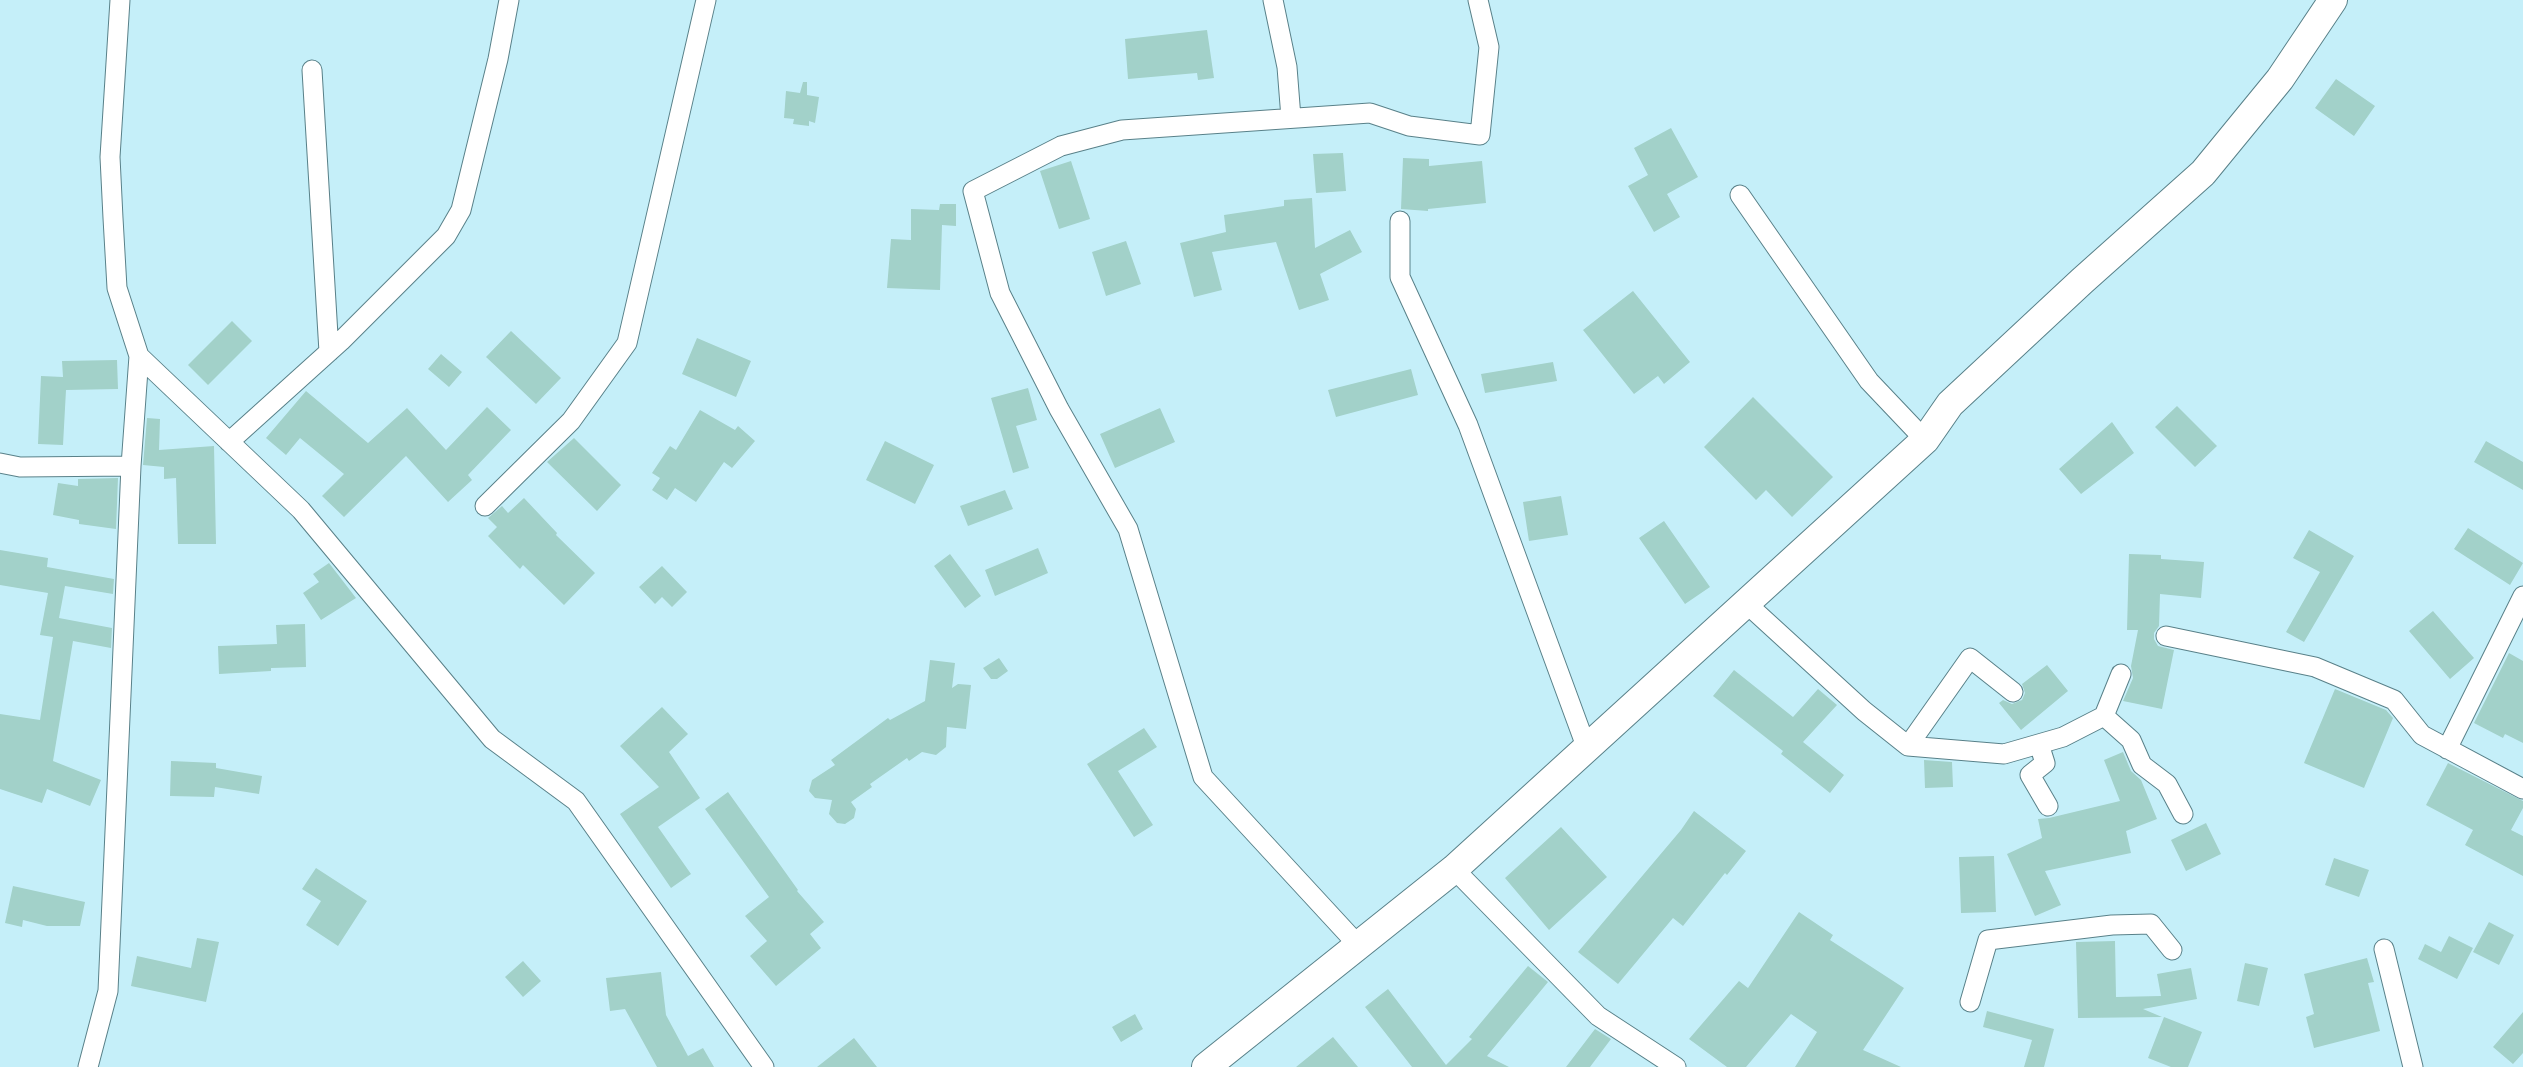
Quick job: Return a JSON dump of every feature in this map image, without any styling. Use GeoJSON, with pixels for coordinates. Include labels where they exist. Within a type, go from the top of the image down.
{"type":"FeatureCollection","features":[{"type":"Feature","properties":{"kind":"street"},"geometry":{"type":"LineString","coordinates":[[88,1067],[108,991],[131,466],[139,356],[117,288],[113,218],[110,157],[120,0]]}},
{"type":"Feature","properties":{"kind":"street"},"geometry":{"type":"LineString","coordinates":[[229,442],[397,288],[446,236],[461,210],[498,60],[509,0]]}},
{"type":"Feature","properties":{"kind":"street"},"geometry":{"type":"LineString","coordinates":[[485,506],[571,421],[627,343],[706,0]]}},
{"type":"Feature","properties":{"kind":"street"},"geometry":{"type":"LineString","coordinates":[[1273,0],[1287,67],[1291,118]]}},
{"type":"Feature","properties":{"kind":"street"},"geometry":{"type":"LineString","coordinates":[[1358,945],[1203,777],[1128,529],[1059,409],[1000,293],[973,191],[1061,146],[1122,130],[1370,113],[1409,126],[1480,135],[1489,47],[1478,0]]}},
{"type":"Feature","properties":{"kind":"street"},"geometry":{"type":"LineString","coordinates":[[1206,1067],[1454,869],[1925,440],[1950,404],[2203,173],[2280,79],[2333,0]]}},
{"type":"Feature","properties":{"kind":"street"},"geometry":{"type":"LineString","coordinates":[[312,70],[329,352]]}},
{"type":"Feature","properties":{"kind":"street"},"geometry":{"type":"LineString","coordinates":[[1740,195],[1869,381],[1925,440]]}},
{"type":"Feature","properties":{"kind":"street"},"geometry":{"type":"LineString","coordinates":[[1400,221],[1400,277],[1468,425],[1587,749]]}},
{"type":"Feature","properties":{"kind":"street"},"geometry":{"type":"LineString","coordinates":[[139,356],[301,510],[492,738],[576,801],[764,1067]]}},
{"type":"Feature","properties":{"kind":"street"},"geometry":{"type":"LineString","coordinates":[[0,463],[20,467],[131,466]]}},
{"type":"Feature","properties":{"kind":"street"},"geometry":{"type":"LineString","coordinates":[[2447,749],[2523,596]]}},
{"type":"Feature","properties":{"kind":"street"},"geometry":{"type":"LineString","coordinates":[[1747,604],[1864,711],[1908,746],[2004,754],[2063,737],[2104,716],[2121,674]]}},
{"type":"Feature","properties":{"kind":"street"},"geometry":{"type":"LineString","coordinates":[[2166,636],[2315,667],[2394,700],[2422,736],[2523,789]]}},
{"type":"Feature","properties":{"kind":"street"},"geometry":{"type":"LineString","coordinates":[[1908,746],[1970,658],[2013,692]]}},
{"type":"Feature","properties":{"kind":"street"},"geometry":{"type":"LineString","coordinates":[[2104,716],[2131,740],[2143,765],[2167,784],[2183,814]]}},
{"type":"Feature","properties":{"kind":"street"},"geometry":{"type":"LineString","coordinates":[[2039,744],[2045,763],[2030,775],[2048,806]]}},
{"type":"Feature","properties":{"kind":"street"},"geometry":{"type":"LineString","coordinates":[[1454,869],[1598,1016],[1676,1067]]}},
{"type":"Feature","properties":{"kind":"street"},"geometry":{"type":"LineString","coordinates":[[1970,1002],[1988,940],[2112,925],[2151,924],[2172,950]]}},
{"type":"Feature","properties":{"kind":"street"},"geometry":{"type":"LineString","coordinates":[[2384,949],[2413,1067]]}},
{"type":"Feature","properties":{"kind":"building"},"geometry":{"type":"Polygon","coordinates":[[[1207,30],[1214,78],[1198,80],[1197,73],[1128,79],[1125,39],[1207,30]]]}},
{"type":"Feature","properties":{"kind":"building"},"geometry":{"type":"Polygon","coordinates":[[[2336,79],[2375,106],[2354,136],[2315,108],[2336,79]]]}},
{"type":"Feature","properties":{"kind":"building"},"geometry":{"type":"Polygon","coordinates":[[[803,82],[807,82],[807,95],[819,97],[815,123],[809,121],[809,126],[793,124],[794,119],[784,118],[786,91],[800,93],[803,82]]]}},
{"type":"Feature","properties":{"kind":"building"},"geometry":{"type":"Polygon","coordinates":[[[1671,128],[1698,177],[1667,194],[1680,217],[1654,232],[1628,186],[1648,175],[1634,148],[1671,128]]]}},
{"type":"Feature","properties":{"kind":"building"},"geometry":{"type":"Polygon","coordinates":[[[1343,153],[1346,191],[1316,193],[1313,154],[1343,153]]]}},
{"type":"Feature","properties":{"kind":"building"},"geometry":{"type":"Polygon","coordinates":[[[1403,158],[1429,159],[1429,166],[1482,161],[1486,203],[1428,211],[1401,209],[1403,158]]]}},
{"type":"Feature","properties":{"kind":"building"},"geometry":{"type":"Polygon","coordinates":[[[1071,161],[1090,219],[1059,229],[1040,171],[1071,161]]]}},
{"type":"Feature","properties":{"kind":"building"},"geometry":{"type":"Polygon","coordinates":[[[1312,198],[1315,248],[1350,230],[1362,252],[1320,274],[1329,300],[1299,310],[1276,242],[1212,252],[1222,290],[1194,297],[1180,243],[1226,232],[1224,215],[1284,206],[1284,200],[1312,198]]]}},
{"type":"Feature","properties":{"kind":"building"},"geometry":{"type":"Polygon","coordinates":[[[940,204],[956,204],[956,226],[942,225],[940,290],[887,288],[891,239],[911,240],[911,209],[939,210],[940,204]]]}},
{"type":"Feature","properties":{"kind":"building"},"geometry":{"type":"Polygon","coordinates":[[[1126,241],[1141,284],[1106,296],[1092,252],[1126,241]]]}},
{"type":"Feature","properties":{"kind":"building"},"geometry":{"type":"Polygon","coordinates":[[[1633,291],[1690,362],[1664,384],[1658,376],[1634,394],[1583,330],[1633,291]]]}},
{"type":"Feature","properties":{"kind":"building"},"geometry":{"type":"Polygon","coordinates":[[[232,321],[252,341],[208,385],[188,365],[232,321]]]}},
{"type":"Feature","properties":{"kind":"building"},"geometry":{"type":"Polygon","coordinates":[[[511,331],[561,378],[536,404],[486,357],[511,331]]]}},
{"type":"Feature","properties":{"kind":"building"},"geometry":{"type":"Polygon","coordinates":[[[697,338],[751,361],[736,397],[682,374],[697,338]]]}},
{"type":"Feature","properties":{"kind":"building"},"geometry":{"type":"Polygon","coordinates":[[[441,354],[462,372],[449,387],[428,369],[441,354]]]}},
{"type":"Feature","properties":{"kind":"building"},"geometry":{"type":"Polygon","coordinates":[[[117,360],[118,389],[66,390],[63,445],[38,444],[41,376],[63,377],[62,361],[117,360]]]}},
{"type":"Feature","properties":{"kind":"building"},"geometry":{"type":"Polygon","coordinates":[[[1553,362],[1557,381],[1485,393],[1481,374],[1553,362]]]}},
{"type":"Feature","properties":{"kind":"building"},"geometry":{"type":"Polygon","coordinates":[[[1411,369],[1418,395],[1336,417],[1328,390],[1411,369]]]}},
{"type":"Feature","properties":{"kind":"building"},"geometry":{"type":"Polygon","coordinates":[[[1028,388],[1037,420],[1016,426],[1029,468],[1013,473],[991,398],[1028,388]]]}},
{"type":"Feature","properties":{"kind":"building"},"geometry":{"type":"Polygon","coordinates":[[[306,391],[368,443],[407,408],[446,450],[487,407],[511,430],[468,475],[472,480],[448,502],[406,456],[344,517],[322,496],[344,474],[300,438],[286,455],[266,438],[306,391]]]}},
{"type":"Feature","properties":{"kind":"building"},"geometry":{"type":"Polygon","coordinates":[[[1753,397],[1833,477],[1792,517],[1766,490],[1756,500],[1704,447],[1753,397]]]}},
{"type":"Feature","properties":{"kind":"building"},"geometry":{"type":"Polygon","coordinates":[[[2177,406],[2217,446],[2195,467],[2155,427],[2177,406]]]}},
{"type":"Feature","properties":{"kind":"building"},"geometry":{"type":"Polygon","coordinates":[[[1160,408],[1175,442],[1115,468],[1100,434],[1160,408]]]}},
{"type":"Feature","properties":{"kind":"building"},"geometry":{"type":"Polygon","coordinates":[[[700,410],[735,430],[738,426],[755,441],[732,468],[724,462],[696,502],[675,488],[667,500],[652,490],[660,478],[652,473],[670,446],[676,450],[700,410]]]}},
{"type":"Feature","properties":{"kind":"building"},"geometry":{"type":"Polygon","coordinates":[[[147,418],[160,419],[159,450],[214,446],[216,544],[178,544],[176,478],[164,479],[164,467],[143,465],[147,418]]]}},
{"type":"Feature","properties":{"kind":"building"},"geometry":{"type":"Polygon","coordinates":[[[2112,422],[2134,453],[2081,494],[2059,469],[2112,422]]]}},
{"type":"Feature","properties":{"kind":"building"},"geometry":{"type":"Polygon","coordinates":[[[574,438],[621,485],[597,511],[547,462],[574,438]]]}},
{"type":"Feature","properties":{"kind":"building"},"geometry":{"type":"Polygon","coordinates":[[[885,441],[934,465],[915,504],[866,480],[885,441]]]}},
{"type":"Feature","properties":{"kind":"building"},"geometry":{"type":"Polygon","coordinates":[[[2486,441],[2523,462],[2523,490],[2474,462],[2486,441]]]}},
{"type":"Feature","properties":{"kind":"building"},"geometry":{"type":"Polygon","coordinates":[[[118,478],[116,529],[79,524],[79,520],[53,515],[58,483],[78,486],[78,479],[118,478]]]}},
{"type":"Feature","properties":{"kind":"building"},"geometry":{"type":"Polygon","coordinates":[[[1005,490],[1013,509],[968,526],[960,506],[1005,490]]]}},
{"type":"Feature","properties":{"kind":"building"},"geometry":{"type":"Polygon","coordinates":[[[1561,496],[1568,535],[1529,541],[1523,502],[1561,496]]]}},
{"type":"Feature","properties":{"kind":"building"},"geometry":{"type":"Polygon","coordinates":[[[524,498],[556,535],[595,573],[564,605],[523,565],[520,569],[488,536],[497,527],[488,518],[502,506],[508,513],[524,498]]]}},
{"type":"Feature","properties":{"kind":"building"},"geometry":{"type":"Polygon","coordinates":[[[1664,521],[1710,587],[1685,604],[1639,538],[1664,521]]]}},
{"type":"Feature","properties":{"kind":"building"},"geometry":{"type":"Polygon","coordinates":[[[2468,528],[2523,563],[2510,585],[2454,549],[2468,528]]]}},
{"type":"Feature","properties":{"kind":"building"},"geometry":{"type":"Polygon","coordinates":[[[2309,530],[2354,556],[2304,642],[2286,632],[2320,572],[2293,558],[2309,530]]]}},
{"type":"Feature","properties":{"kind":"building"},"geometry":{"type":"Polygon","coordinates":[[[1038,548],[1048,573],[995,596],[985,570],[1038,548]]]}},
{"type":"Feature","properties":{"kind":"building"},"geometry":{"type":"Polygon","coordinates":[[[0,550],[48,558],[47,567],[114,579],[113,594],[65,586],[59,618],[112,628],[111,648],[73,641],[53,761],[101,780],[90,806],[47,789],[42,803],[0,789],[0,714],[40,720],[53,637],[40,635],[48,593],[0,585],[0,550]]]}},
{"type":"Feature","properties":{"kind":"building"},"geometry":{"type":"Polygon","coordinates":[[[950,554],[981,596],[965,608],[934,566],[950,554]]]}},
{"type":"Feature","properties":{"kind":"building"},"geometry":{"type":"Polygon","coordinates":[[[2129,554],[2161,555],[2161,559],[2204,562],[2201,598],[2160,594],[2159,626],[2154,633],[2154,639],[2158,646],[2174,650],[2162,709],[2123,701],[2133,678],[2131,666],[2138,630],[2127,630],[2129,554]]]}},
{"type":"Feature","properties":{"kind":"building"},"geometry":{"type":"Polygon","coordinates":[[[329,563],[356,598],[321,620],[303,593],[319,582],[313,574],[329,563]]]}},
{"type":"Feature","properties":{"kind":"building"},"geometry":{"type":"Polygon","coordinates":[[[662,566],[687,592],[672,607],[662,597],[655,604],[639,587],[662,566]]]}},
{"type":"Feature","properties":{"kind":"building"},"geometry":{"type":"Polygon","coordinates":[[[2433,611],[2474,658],[2450,679],[2409,631],[2433,611]]]}},
{"type":"Feature","properties":{"kind":"building"},"geometry":{"type":"Polygon","coordinates":[[[305,624],[306,667],[219,674],[218,646],[277,644],[276,625],[305,624]]]}},
{"type":"Feature","properties":{"kind":"building"},"geometry":{"type":"Polygon","coordinates":[[[2509,653],[2523,661],[2523,743],[2505,734],[2503,738],[2474,723],[2509,653]]]}},
{"type":"Feature","properties":{"kind":"building"},"geometry":{"type":"Polygon","coordinates":[[[999,658],[1008,671],[997,679],[991,679],[983,668],[999,658]]]}},
{"type":"Feature","properties":{"kind":"building"},"geometry":{"type":"Polygon","coordinates":[[[930,660],[955,663],[952,688],[958,684],[971,685],[966,729],[947,727],[946,747],[936,755],[922,752],[909,761],[907,758],[870,784],[872,787],[851,802],[856,809],[854,818],[845,824],[837,823],[829,814],[832,800],[815,798],[809,791],[812,780],[835,765],[831,760],[888,718],[890,720],[925,701],[930,660]]]}},
{"type":"Feature","properties":{"kind":"building"},"geometry":{"type":"Polygon","coordinates":[[[2047,665],[2068,691],[2021,730],[1999,703],[2003,700],[2012,704],[2022,700],[2025,693],[2022,684],[2047,665]]]}},
{"type":"Feature","properties":{"kind":"building"},"geometry":{"type":"Polygon","coordinates":[[[1734,670],[1793,717],[1818,689],[1837,705],[1803,742],[1844,775],[1830,793],[1781,754],[1783,751],[1713,696],[1734,670]]]}},
{"type":"Feature","properties":{"kind":"building"},"geometry":{"type":"Polygon","coordinates":[[[2335,689],[2386,710],[2393,718],[2364,788],[2304,763],[2335,689]]]}},
{"type":"Feature","properties":{"kind":"building"},"geometry":{"type":"Polygon","coordinates":[[[662,707],[688,734],[669,752],[700,798],[658,827],[691,874],[671,888],[620,814],[659,787],[620,746],[662,707]]]}},
{"type":"Feature","properties":{"kind":"building"},"geometry":{"type":"Polygon","coordinates":[[[1144,728],[1157,747],[1118,771],[1153,825],[1134,837],[1087,764],[1144,728]]]}},
{"type":"Feature","properties":{"kind":"building"},"geometry":{"type":"Polygon","coordinates":[[[2123,752],[2131,771],[2141,780],[2157,819],[2126,831],[2131,853],[2045,871],[2061,905],[2035,916],[2007,854],[2042,838],[2038,819],[2120,801],[2104,760],[2123,752]]]}},
{"type":"Feature","properties":{"kind":"building"},"geometry":{"type":"Polygon","coordinates":[[[1924,760],[1952,762],[1953,787],[1925,788],[1924,760]]]}},
{"type":"Feature","properties":{"kind":"building"},"geometry":{"type":"Polygon","coordinates":[[[171,761],[216,763],[216,768],[262,776],[259,794],[215,787],[214,797],[170,796],[171,761]]]}},
{"type":"Feature","properties":{"kind":"building"},"geometry":{"type":"Polygon","coordinates":[[[2448,763],[2523,801],[2523,808],[2511,830],[2523,836],[2523,876],[2465,845],[2473,830],[2426,805],[2448,763]]]}},
{"type":"Feature","properties":{"kind":"building"},"geometry":{"type":"Polygon","coordinates":[[[728,792],[797,891],[824,922],[810,934],[821,948],[776,986],[750,956],[767,941],[745,916],[769,897],[705,809],[728,792]]]}},
{"type":"Feature","properties":{"kind":"building"},"geometry":{"type":"Polygon","coordinates":[[[1694,811],[1746,851],[1683,926],[1673,918],[1618,984],[1578,952],[1694,811]]]}},
{"type":"Feature","properties":{"kind":"building"},"geometry":{"type":"Polygon","coordinates":[[[2206,823],[2221,854],[2186,871],[2171,840],[2206,823]]]}},
{"type":"Feature","properties":{"kind":"building"},"geometry":{"type":"Polygon","coordinates":[[[1561,827],[1607,877],[1549,930],[1505,878],[1561,827]]]}},
{"type":"Feature","properties":{"kind":"building"},"geometry":{"type":"Polygon","coordinates":[[[1994,856],[1996,912],[1961,913],[1959,857],[1994,856]]]}},
{"type":"Feature","properties":{"kind":"building"},"geometry":{"type":"Polygon","coordinates":[[[2334,858],[2369,870],[2359,897],[2325,885],[2334,858]]]}},
{"type":"Feature","properties":{"kind":"building"},"geometry":{"type":"Polygon","coordinates":[[[316,868],[367,901],[338,946],[306,925],[321,901],[302,889],[316,868]]]}},
{"type":"Feature","properties":{"kind":"building"},"geometry":{"type":"Polygon","coordinates":[[[13,886],[85,902],[80,926],[47,926],[23,920],[22,927],[5,923],[13,886]]]}},
{"type":"Feature","properties":{"kind":"building"},"geometry":{"type":"Polygon","coordinates":[[[1799,912],[1833,935],[1830,940],[1904,988],[1863,1050],[1901,1067],[1795,1067],[1817,1032],[1791,1014],[1746,1067],[1727,1067],[1689,1039],[1739,981],[1748,988],[1799,912]]]}},
{"type":"Feature","properties":{"kind":"building"},"geometry":{"type":"Polygon","coordinates":[[[2489,922],[2514,935],[2499,965],[2473,952],[2489,922]]]}},
{"type":"Feature","properties":{"kind":"building"},"geometry":{"type":"Polygon","coordinates":[[[2449,936],[2473,948],[2457,979],[2418,959],[2425,944],[2441,952],[2449,936]]]}},
{"type":"Feature","properties":{"kind":"building"},"geometry":{"type":"Polygon","coordinates":[[[197,938],[219,942],[206,1002],[131,986],[137,956],[191,968],[197,938]]]}},
{"type":"Feature","properties":{"kind":"building"},"geometry":{"type":"Polygon","coordinates":[[[2115,941],[2116,997],[2161,996],[2157,974],[2191,968],[2197,999],[2143,1009],[2162,1017],[2078,1018],[2076,942],[2115,941]]]}},
{"type":"Feature","properties":{"kind":"building"},"geometry":{"type":"Polygon","coordinates":[[[2367,958],[2374,982],[2368,983],[2380,1031],[2314,1048],[2306,1017],[2314,1014],[2304,974],[2367,958]]]}},
{"type":"Feature","properties":{"kind":"building"},"geometry":{"type":"Polygon","coordinates":[[[523,961],[541,981],[523,997],[505,977],[523,961]]]}},
{"type":"Feature","properties":{"kind":"building"},"geometry":{"type":"Polygon","coordinates":[[[2245,963],[2268,968],[2259,1006],[2237,1001],[2245,963]]]}},
{"type":"Feature","properties":{"kind":"building"},"geometry":{"type":"Polygon","coordinates":[[[1528,966],[1548,982],[1487,1056],[1509,1067],[1412,1067],[1365,1007],[1388,989],[1446,1065],[1472,1039],[1469,1037],[1528,966]]]}},
{"type":"Feature","properties":{"kind":"building"},"geometry":{"type":"Polygon","coordinates":[[[661,972],[666,1015],[688,1056],[703,1048],[714,1067],[657,1067],[625,1009],[610,1011],[606,978],[661,972]]]}},
{"type":"Feature","properties":{"kind":"building"},"geometry":{"type":"Polygon","coordinates":[[[1987,1011],[2054,1029],[2044,1067],[2024,1067],[2032,1040],[1983,1027],[1987,1011]]]}},
{"type":"Feature","properties":{"kind":"building"},"geometry":{"type":"Polygon","coordinates":[[[2523,1012],[2523,1053],[2513,1064],[2493,1047],[2523,1012]]]}},
{"type":"Feature","properties":{"kind":"building"},"geometry":{"type":"Polygon","coordinates":[[[1135,1014],[1143,1029],[1121,1042],[1112,1027],[1135,1014]]]}},
{"type":"Feature","properties":{"kind":"building"},"geometry":{"type":"Polygon","coordinates":[[[2164,1017],[2202,1032],[2188,1067],[2171,1067],[2148,1058],[2164,1017]]]}},
{"type":"Feature","properties":{"kind":"building"},"geometry":{"type":"Polygon","coordinates":[[[1595,1029],[1611,1039],[1590,1067],[1566,1067],[1595,1029]]]}},
{"type":"Feature","properties":{"kind":"building"},"geometry":{"type":"Polygon","coordinates":[[[1333,1037],[1358,1067],[1296,1067],[1333,1037]]]}},
{"type":"Feature","properties":{"kind":"building"},"geometry":{"type":"Polygon","coordinates":[[[854,1038],[877,1067],[817,1067],[854,1038]]]}}]}
